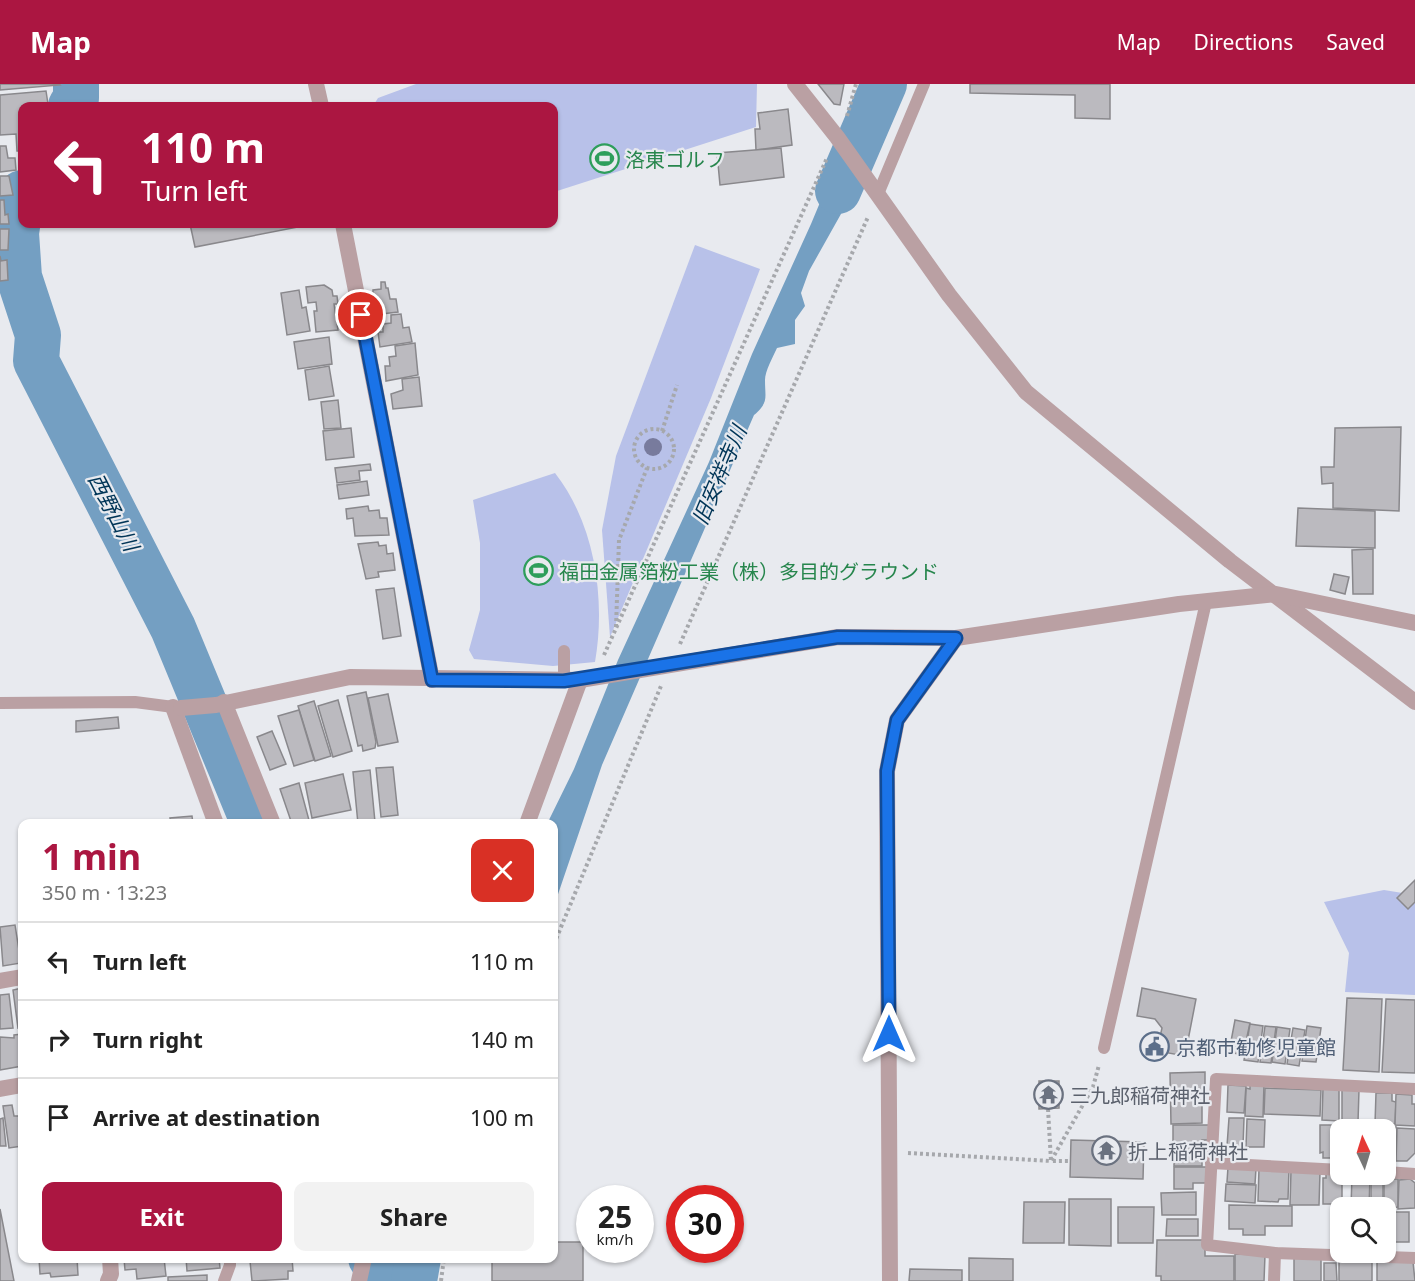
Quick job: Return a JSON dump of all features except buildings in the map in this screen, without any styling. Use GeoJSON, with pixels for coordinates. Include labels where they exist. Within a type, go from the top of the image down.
{"type":"FeatureCollection","features":[{"type":"Feature","properties":{"kind":"street"},"geometry":{"type":"LineString","coordinates":[[316,84],[320,102]]}},
{"type":"Feature","properties":{"kind":"street"},"geometry":{"type":"LineString","coordinates":[[795,84],[837,137],[949,295],[1026,393],[1230,561],[1415,702]]}},
{"type":"Feature","properties":{"kind":"street"},"geometry":{"type":"LineString","coordinates":[[344,228],[432,680]]}},
{"type":"Feature","properties":{"kind":"street"},"geometry":{"type":"LineString","coordinates":[[214,819],[177,708],[220,704],[350,677],[432,680],[586,678],[838,637],[956,638],[1276,594],[1415,623]]}},
{"type":"Feature","properties":{"kind":"street"},"geometry":{"type":"LineString","coordinates":[[890,1281],[887,771],[897,720],[956,638]]}},
{"type":"Feature","properties":{"kind":"street"},"geometry":{"type":"LineString","coordinates":[[529,819],[586,678]]}},
{"type":"Feature","properties":{"kind":"street"},"geometry":{"type":"LineString","coordinates":[[220,704],[271,819]]}},
{"type":"Feature","properties":{"kind":"street"},"geometry":{"type":"LineString","coordinates":[[0,981],[18,978]]}},
{"type":"Feature","properties":{"kind":"street"},"geometry":{"type":"LineString","coordinates":[[0,1089],[18,1086]]}},
{"type":"Feature","properties":{"kind":"street"},"geometry":{"type":"LineString","coordinates":[[108,1281],[111,1274],[110,1263]]}},
{"type":"Feature","properties":{"kind":"street"},"geometry":{"type":"LineString","coordinates":[[358,1281],[363,1263]]}},
{"type":"Feature","properties":{"kind":"lane"},"geometry":{"type":"LineString","coordinates":[[878,194],[924,84]]}},
{"type":"Feature","properties":{"kind":"lane"},"geometry":{"type":"LineString","coordinates":[[1104,1048],[1206,602]]}},
{"type":"Feature","properties":{"kind":"lane"},"geometry":{"type":"LineString","coordinates":[[564,651],[586,678]]}},
{"type":"Feature","properties":{"kind":"lane"},"geometry":{"type":"LineString","coordinates":[[0,703],[135,702],[177,708]]}},
{"type":"Feature","properties":{"kind":"lane"},"geometry":{"type":"LineString","coordinates":[[1415,1089],[1216,1079],[1207,1245],[1275,1253],[1415,1258]]}},
{"type":"Feature","properties":{"kind":"lane"},"geometry":{"type":"LineString","coordinates":[[1211,1163],[1330,1169]]}},
{"type":"Feature","properties":{"kind":"lane"},"geometry":{"type":"LineString","coordinates":[[1396,1173],[1415,1174]]}},
{"type":"Feature","properties":{"kind":"lane"},"geometry":{"type":"LineString","coordinates":[[1274,1281],[1275,1253]]}},
{"type":"Feature","properties":{"kind":"lane"},"geometry":{"type":"LineString","coordinates":[[224,1281],[229,1263]]}},
{"type":"Feature","properties":{"kind":"path"},"geometry":{"type":"LineString","coordinates":[[586,678],[616,631],[848,113],[856,84]]}},
{"type":"Feature","properties":{"kind":"path"},"geometry":{"type":"LineString","coordinates":[[558,934],[668,665],[878,194]]}},
{"type":"Feature","properties":{"kind":"path"},"geometry":{"type":"LineString","coordinates":[[662,431],[677,385]]}},
{"type":"Feature","properties":{"kind":"path"},"geometry":{"type":"LineString","coordinates":[[662,431],[673,445],[672,457],[664,466],[647,468],[634,456],[635,443],[643,432],[662,431]]}},
{"type":"Feature","properties":{"kind":"path"},"geometry":{"type":"LineString","coordinates":[[616,631],[619,540],[647,468]]}},
{"type":"Feature","properties":{"kind":"path"},"geometry":{"type":"LineString","coordinates":[[1051,1161],[1093,1087],[1104,1048]]}},
{"type":"Feature","properties":{"kind":"path"},"geometry":{"type":"LineString","coordinates":[[1048,1109],[1051,1161]]}},
{"type":"Feature","properties":{"kind":"path"},"geometry":{"type":"LineString","coordinates":[[922,1154],[1070,1161]]}},
{"type":"Feature","properties":{"kind":"path"},"geometry":{"type":"LineString","coordinates":[[441,1281],[443,1263]]}},
{"type":"Feature","properties":{"kind":"shaded area","name":"洛東ゴルフ"},"geometry":{"type":"Polygon","coordinates":[[[416,84],[757,84],[756,127],[558,191],[558,102],[376,102],[378,98],[416,84]]]}},
{"type":"Feature","properties":{"kind":"shaded area"},"geometry":{"type":"Polygon","coordinates":[[[695,245],[760,269],[711,398],[610,637],[602,530],[616,456],[695,245]]]}},
{"type":"Feature","properties":{"kind":"shaded area","name":"福田金属箔粉工業（株）多目的グラウンド"},"geometry":{"type":"Polygon","coordinates":[[[555,473],[569,493],[580,515],[594,563],[599,613],[595,662],[553,666],[474,659],[469,650],[480,610],[480,543],[473,500],[555,473]]]}},
{"type":"Feature","properties":{"kind":"shaded area"},"geometry":{"type":"Polygon","coordinates":[[[1384,890],[1415,895],[1415,995],[1345,992],[1349,953],[1324,902],[1384,890]]]}},
{"type":"Feature","properties":{"kind":"water"},"geometry":{"type":"Polygon","coordinates":[[[854,121],[878,148],[809,271],[801,293],[805,306],[795,320],[795,344],[777,348],[770,364],[765,376],[764,403],[754,415],[602,765],[558,894],[558,819],[549,819],[574,769],[618,660],[709,462],[752,354],[811,224],[854,121]]]}},
{"type":"Feature","properties":{"kind":"water"},"geometry":{"type":"Polygon","coordinates":[[[388,1263],[412,1263],[405,1281],[386,1281],[388,1263]]]}},
{"type":"Feature","properties":{"kind":"waterway","name":"西野山川"},"geometry":{"type":"LineString","coordinates":[[74,102],[76,98],[76,84]]}},
{"type":"Feature","properties":{"kind":"waterway","name":"旧安祥寺川"},"geometry":{"type":"LineString","coordinates":[[838,191],[884,84]]}},
{"type":"Feature","properties":{"kind":"waterway","name":"旧安祥寺川"},"geometry":{"type":"LineString","coordinates":[[883,92],[889,84]]}},
{"type":"Feature","properties":{"kind":"waterway","name":"西野山川"},"geometry":{"type":"LineString","coordinates":[[18,220],[16,233],[19,277],[38,335],[36,361],[173,628],[252,819]]}},
{"type":"Feature","properties":{"kind":"waterway","name":"西野山川"},"geometry":{"type":"LineString","coordinates":[[374,1263],[386,1281]]}},
{"type":"Feature","properties":{"kind":"waterway","name":"旧安祥寺川"},"geometry":{"type":"LineString","coordinates":[[414,1281],[417,1263]]}},
{"type":"Feature","properties":{"kind":"place","name":"洛東ゴルフ"},"geometry":{"type":"Point","coordinates":[604,159]}},
{"type":"Feature","properties":{"kind":"place","name":"福田金属箔粉工業（株）多目的グラウンド"},"geometry":{"type":"Point","coordinates":[538,571]}},
{"type":"Feature","properties":{"kind":"place","name":"京都市勧修児童館"},"geometry":{"type":"Point","coordinates":[1155,1047]}},
{"type":"Feature","properties":{"kind":"place","name":"三九郎稲荷神社"},"geometry":{"type":"Point","coordinates":[1049,1095]}},
{"type":"Feature","properties":{"kind":"place","name":"折上稲荷神社"},"geometry":{"type":"Point","coordinates":[1107,1151]}},
{"type":"Feature","properties":{"kind":"route"},"geometry":{"type":"LineString","coordinates":[[361,315],[432,680],[580,680],[605,674],[838,637],[956,638],[897,720],[887,771],[889,1034]]}}]}
